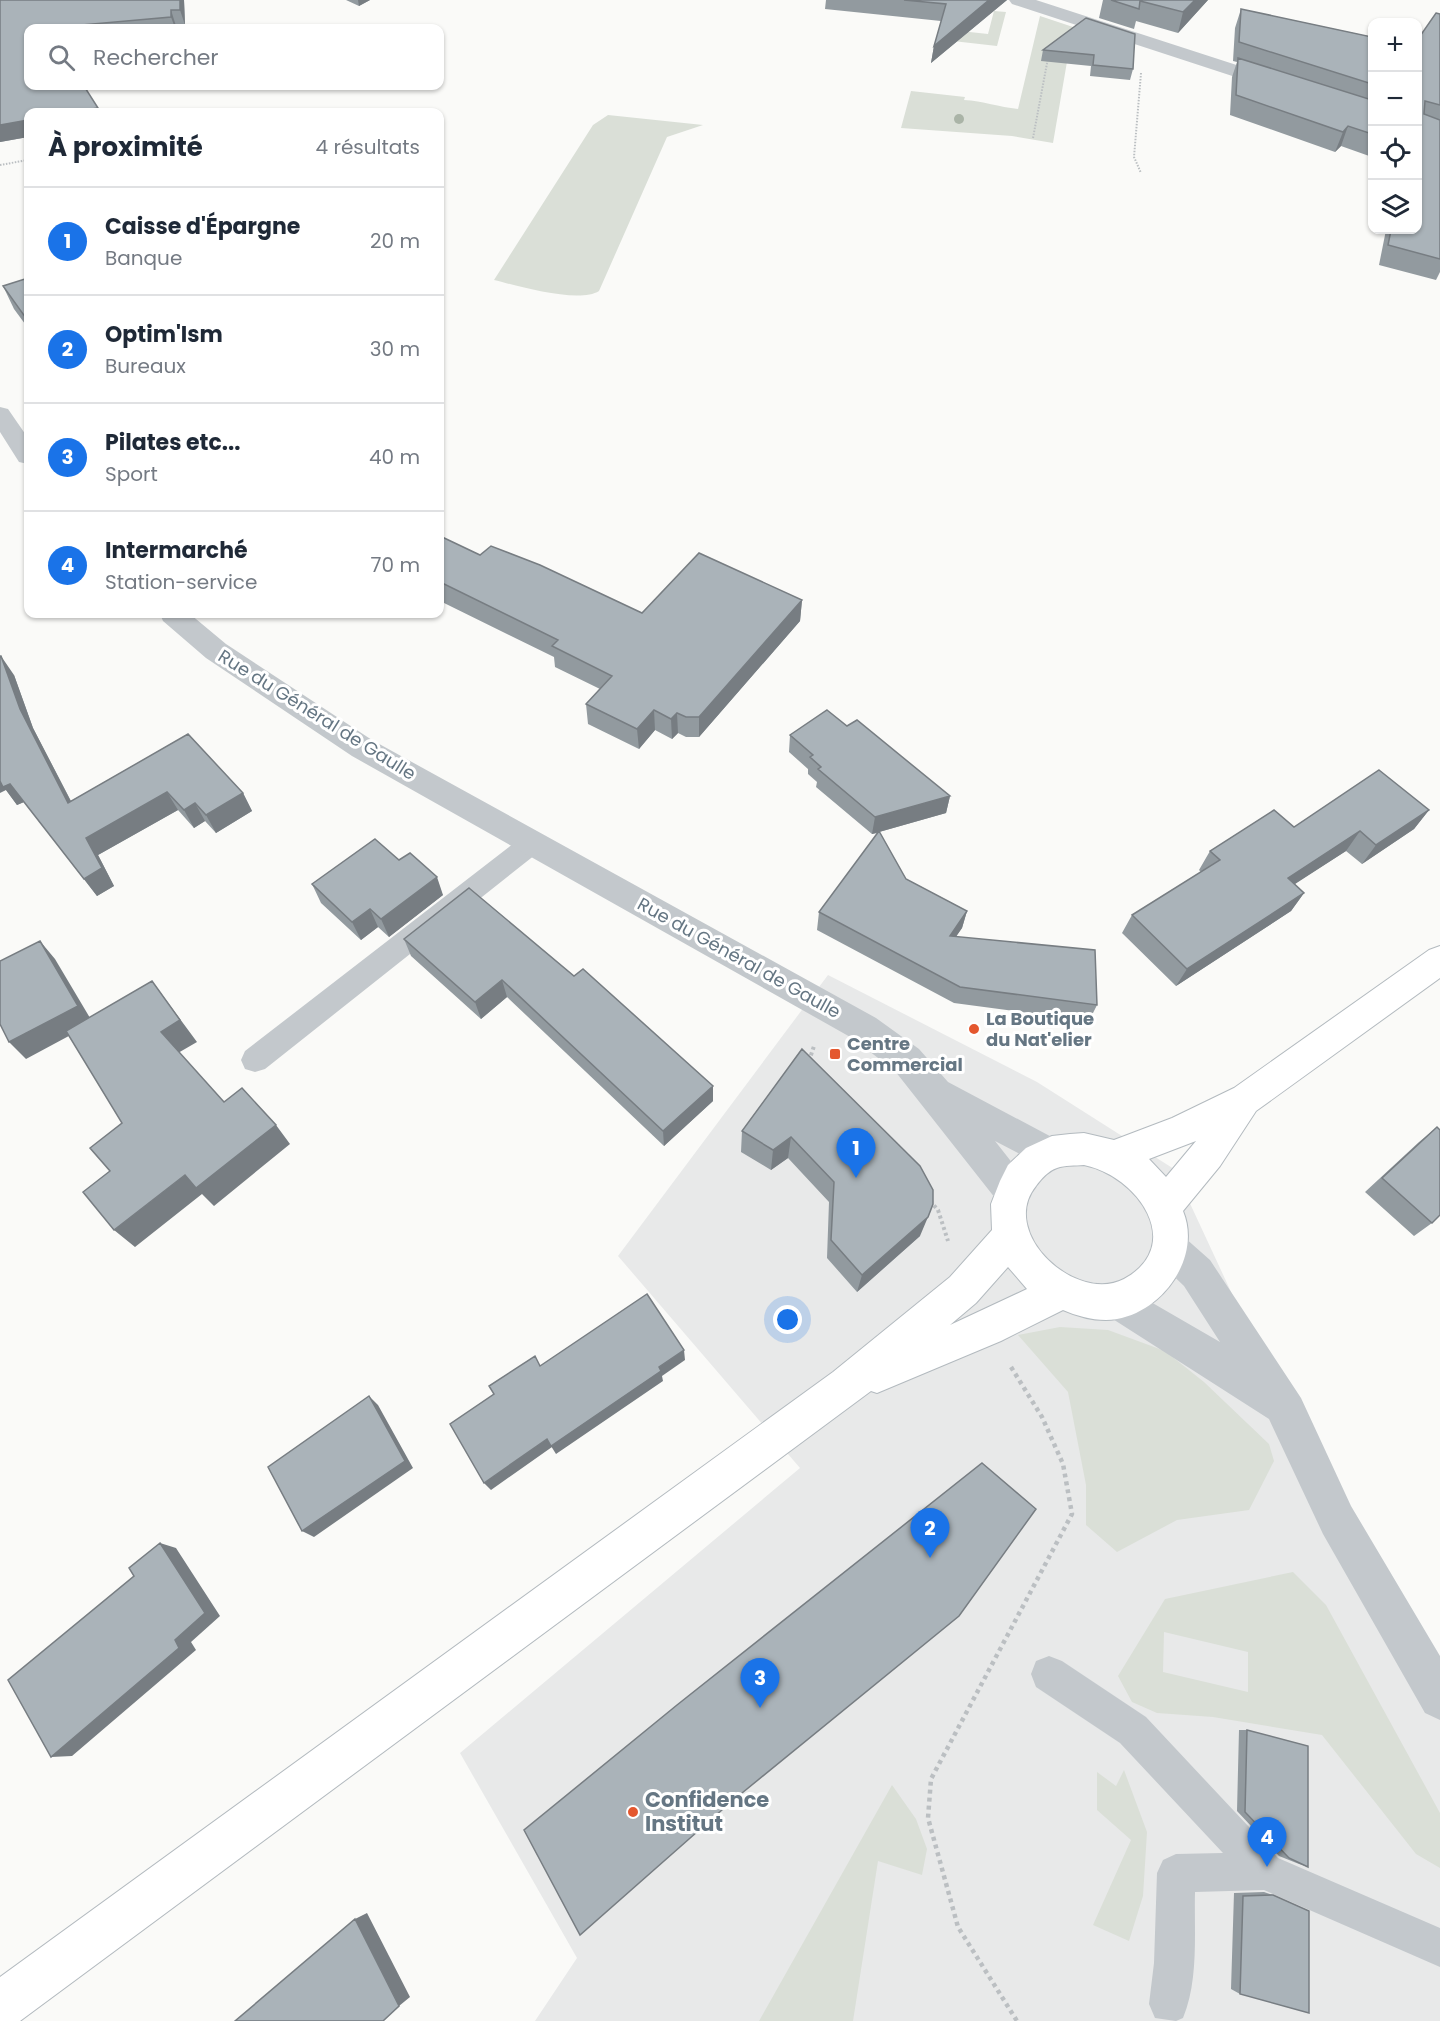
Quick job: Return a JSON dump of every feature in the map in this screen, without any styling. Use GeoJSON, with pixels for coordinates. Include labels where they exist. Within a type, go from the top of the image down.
{"type":"FeatureCollection","features":[{"type":"Feature","properties":{"kind":"main road"},"geometry":{"type":"LineString","coordinates":[[1114,1156],[1184,1130],[1246,1098],[1440,960]]}},
{"type":"Feature","properties":{"kind":"main road"},"geometry":{"type":"LineString","coordinates":[[1165,1206],[1208,1154],[1246,1098]]}},
{"type":"Feature","properties":{"kind":"main road"},"geometry":{"type":"LineString","coordinates":[[1084,1149],[1114,1156],[1143,1176],[1165,1206],[1171,1230],[1171,1250],[1152,1284],[1118,1301],[1090,1302],[1060,1292],[1029,1268],[1011,1236],[1008,1210],[1012,1191],[1026,1169],[1049,1153],[1084,1149]]}},
{"type":"Feature","properties":{"kind":"main road"},"geometry":{"type":"LineString","coordinates":[[0,2006],[848,1386],[963,1290],[1011,1236]]}},
{"type":"Feature","properties":{"kind":"main road"},"geometry":{"type":"LineString","coordinates":[[848,1386],[988,1328],[1060,1292]]}},
{"type":"Feature","properties":{"kind":"street"},"geometry":{"type":"LineString","coordinates":[[1018,0],[1294,89]]}},
{"type":"Feature","properties":{"kind":"street"},"geometry":{"type":"LineString","coordinates":[[0,414],[24,450]]}},
{"type":"Feature","properties":{"kind":"street","name":"Rue du Général de Gaulle"},"geometry":{"type":"LineString","coordinates":[[178,618],[216,651],[362,748],[531,844],[803,993],[872,1034],[907,1060],[1012,1191]]}},
{"type":"Feature","properties":{"kind":"street","name":"Rue du Général de Gaulle"},"geometry":{"type":"LineString","coordinates":[[934,1091],[1049,1153]]}},
{"type":"Feature","properties":{"kind":"street"},"geometry":{"type":"LineString","coordinates":[[1171,1250],[1197,1273],[1287,1412],[1337,1520],[1440,1698]]}},
{"type":"Feature","properties":{"kind":"street"},"geometry":{"type":"LineString","coordinates":[[1118,1301],[1204,1354],[1287,1412]]}},
{"type":"Feature","properties":{"kind":"lane"},"geometry":{"type":"LineString","coordinates":[[255,1060],[531,844]]}},
{"type":"Feature","properties":{"kind":"lane"},"geometry":{"type":"LineString","coordinates":[[1049,1674],[1133,1730],[1265,1871],[1440,1948]]}},
{"type":"Feature","properties":{"kind":"lane"},"geometry":{"type":"LineString","coordinates":[[1169,2004],[1174,1963],[1176,1873],[1265,1871]]}},
{"type":"Feature","properties":{"kind":"path"},"geometry":{"type":"LineString","coordinates":[[1033,138],[1056,13]]}},
{"type":"Feature","properties":{"kind":"path"},"geometry":{"type":"LineString","coordinates":[[1141,173],[1134,157],[1143,57],[1149,44]]}},
{"type":"Feature","properties":{"kind":"path"},"geometry":{"type":"LineString","coordinates":[[0,165],[24,161]]}},
{"type":"Feature","properties":{"kind":"path"},"geometry":{"type":"LineString","coordinates":[[803,993],[816,1042],[808,1064]]}},
{"type":"Feature","properties":{"kind":"path"},"geometry":{"type":"LineString","coordinates":[[924,1194],[938,1210],[963,1290]]}},
{"type":"Feature","properties":{"kind":"path"},"geometry":{"type":"LineString","coordinates":[[988,1328],[1042,1417],[1064,1464],[1072,1514],[931,1779],[928,1818],[947,1894],[958,1927],[1017,2021]]}},
{"type":"Feature","properties":{"kind":"shaded area"},"geometry":{"type":"Polygon","coordinates":[[[994,11],[1006,12],[997,46],[944,40],[942,29],[988,34],[994,11]]]}},
{"type":"Feature","properties":{"kind":"shaded area"},"geometry":{"type":"Polygon","coordinates":[[[1040,16],[1073,27],[1053,143],[1012,136],[901,128],[911,91],[965,97],[964,100],[1018,109],[1040,16]]]}},
{"type":"Feature","properties":{"kind":"shaded area"},"geometry":{"type":"Polygon","coordinates":[[[608,115],[703,125],[667,137],[599,291],[590,295],[563,295],[494,280],[593,125],[608,115]]]}},
{"type":"Feature","properties":{"kind":"shaded area"},"geometry":{"type":"Polygon","coordinates":[[[828,975],[1037,1082],[1174,1169],[1337,1520],[1440,1698],[1440,2021],[535,2021],[577,1958],[460,1753],[800,1468],[618,1256],[828,975]]]}},
{"type":"Feature","properties":{"kind":"shaded area"},"geometry":{"type":"Polygon","coordinates":[[[1060,1327],[1108,1330],[1165,1351],[1204,1382],[1269,1444],[1274,1461],[1249,1510],[1177,1520],[1117,1552],[1086,1525],[1086,1485],[1068,1392],[1018,1335],[1060,1327]]]}},
{"type":"Feature","properties":{"kind":"shaded area"},"geometry":{"type":"Polygon","coordinates":[[[1293,1572],[1326,1605],[1440,1813],[1440,1868],[1416,1854],[1322,1735],[1213,1717],[1157,1713],[1132,1702],[1118,1676],[1165,1599],[1293,1572]],[[1164,1632],[1163,1672],[1248,1692],[1248,1652],[1164,1632]]]}},
{"type":"Feature","properties":{"kind":"shaded area"},"geometry":{"type":"Polygon","coordinates":[[[1124,1770],[1147,1832],[1143,1896],[1129,1941],[1093,1925],[1131,1840],[1097,1810],[1097,1772],[1116,1786],[1124,1770]]]}},
{"type":"Feature","properties":{"kind":"shaded area"},"geometry":{"type":"Polygon","coordinates":[[[892,1785],[916,1819],[927,1849],[922,1875],[878,1861],[853,2021],[759,2021],[892,1785]]]}},
{"type":"Feature","properties":{"kind":"building"},"geometry":{"type":"Polygon","coordinates":[[[0,0],[180,0],[180,10],[171,10],[171,17],[92,24],[24,24],[24,90],[87,90],[98,108],[24,108],[24,121],[0,125],[0,0]]]}},
{"type":"Feature","properties":{"kind":"building"},"geometry":{"type":"Polygon","coordinates":[[[904,0],[989,0],[934,46],[946,4],[904,0]]]}},
{"type":"Feature","properties":{"kind":"building"},"geometry":{"type":"Polygon","coordinates":[[[1111,0],[1195,0],[1183,12],[1140,1],[1139,9],[1111,0]]]}},
{"type":"Feature","properties":{"kind":"building"},"geometry":{"type":"Polygon","coordinates":[[[1241,9],[1368,36],[1368,83],[1239,42],[1241,9]]]}},
{"type":"Feature","properties":{"kind":"building"},"geometry":{"type":"Polygon","coordinates":[[[1436,13],[1440,14],[1440,105],[1425,101],[1424,114],[1440,120],[1440,259],[1388,245],[1390,234],[1422,234],[1422,33],[1436,13]]]}},
{"type":"Feature","properties":{"kind":"building"},"geometry":{"type":"Polygon","coordinates":[[[1086,18],[1135,34],[1133,69],[1093,65],[1094,55],[1043,50],[1086,18]]]}},
{"type":"Feature","properties":{"kind":"building"},"geometry":{"type":"Polygon","coordinates":[[[1238,58],[1368,99],[1368,133],[1348,126],[1343,132],[1236,95],[1238,58]]]}},
{"type":"Feature","properties":{"kind":"building"},"geometry":{"type":"Polygon","coordinates":[[[24,279],[24,315],[3,286],[24,279]]]}},
{"type":"Feature","properties":{"kind":"building"},"geometry":{"type":"Polygon","coordinates":[[[444,538],[480,555],[491,546],[540,565],[642,613],[699,553],[802,600],[699,717],[686,717],[677,713],[671,719],[654,710],[637,729],[586,704],[612,676],[552,646],[558,640],[444,584],[444,538]]]}},
{"type":"Feature","properties":{"kind":"building"},"geometry":{"type":"Polygon","coordinates":[[[0,656],[20,709],[68,803],[188,734],[243,793],[206,815],[195,803],[184,810],[167,792],[86,838],[102,868],[84,879],[10,784],[3,787],[0,781],[0,656]]]}},
{"type":"Feature","properties":{"kind":"building"},"geometry":{"type":"Polygon","coordinates":[[[827,710],[847,726],[857,720],[950,796],[875,817],[818,769],[821,767],[810,757],[813,755],[790,735],[827,710]]]}},
{"type":"Feature","properties":{"kind":"building"},"geometry":{"type":"Polygon","coordinates":[[[1379,770],[1429,810],[1376,845],[1360,831],[1288,878],[1304,893],[1187,969],[1132,915],[1220,860],[1210,851],[1274,810],[1294,827],[1379,770]]]}},
{"type":"Feature","properties":{"kind":"building"},"geometry":{"type":"Polygon","coordinates":[[[879,831],[906,879],[967,911],[950,936],[1095,950],[1097,1005],[960,987],[819,912],[879,831]]]}},
{"type":"Feature","properties":{"kind":"building"},"geometry":{"type":"Polygon","coordinates":[[[375,839],[399,860],[410,853],[437,877],[381,919],[370,909],[352,922],[312,884],[375,839]]]}},
{"type":"Feature","properties":{"kind":"building"},"geometry":{"type":"Polygon","coordinates":[[[469,888],[574,976],[583,969],[713,1086],[663,1131],[502,980],[475,1002],[404,939],[469,888]]]}},
{"type":"Feature","properties":{"kind":"building"},"geometry":{"type":"Polygon","coordinates":[[[40,941],[78,1006],[9,1042],[0,1024],[0,961],[40,941]]]}},
{"type":"Feature","properties":{"kind":"building"},"geometry":{"type":"Polygon","coordinates":[[[152,981],[180,1020],[161,1032],[224,1102],[242,1088],[276,1125],[196,1188],[185,1175],[114,1230],[83,1192],[110,1171],[90,1148],[122,1123],[66,1031],[152,981]]]}},
{"type":"Feature","properties":{"kind":"building"},"geometry":{"type":"Polygon","coordinates":[[[802,1049],[920,1166],[933,1190],[933,1204],[928,1217],[862,1275],[831,1240],[834,1182],[791,1137],[773,1150],[742,1131],[802,1049]]]}},
{"type":"Feature","properties":{"kind":"building"},"geometry":{"type":"Polygon","coordinates":[[[1437,1127],[1440,1130],[1440,1215],[1432,1223],[1382,1178],[1437,1127]]]}},
{"type":"Feature","properties":{"kind":"building"},"geometry":{"type":"Polygon","coordinates":[[[647,1294],[684,1350],[659,1367],[661,1371],[551,1446],[547,1439],[484,1483],[450,1424],[494,1394],[489,1386],[535,1356],[540,1366],[647,1294]]]}},
{"type":"Feature","properties":{"kind":"building"},"geometry":{"type":"Polygon","coordinates":[[[369,1396],[405,1461],[302,1531],[268,1467],[369,1396]]]}},
{"type":"Feature","properties":{"kind":"building"},"geometry":{"type":"Polygon","coordinates":[[[982,1463],[1036,1509],[959,1616],[731,1802],[580,1935],[524,1830],[677,1705],[982,1463]]]}},
{"type":"Feature","properties":{"kind":"building"},"geometry":{"type":"Polygon","coordinates":[[[160,1543],[205,1613],[175,1640],[179,1648],[51,1757],[8,1680],[134,1576],[129,1568],[160,1543]]]}},
{"type":"Feature","properties":{"kind":"building"},"geometry":{"type":"Polygon","coordinates":[[[1247,1730],[1308,1746],[1308,1867],[1289,1858],[1245,1812],[1247,1730]]]}},
{"type":"Feature","properties":{"kind":"building"},"geometry":{"type":"Polygon","coordinates":[[[1273,1895],[1309,1911],[1309,2013],[1240,1994],[1243,1896],[1273,1895]]]}},
{"type":"Feature","properties":{"kind":"building"},"geometry":{"type":"Polygon","coordinates":[[[355,1919],[399,2006],[383,2021],[235,2021],[355,1919]]]}},
{"type":"Feature","properties":{"kind":"place","name":"La Boutique du Nat'elier"},"geometry":{"type":"Point","coordinates":[974,1029]}},
{"type":"Feature","properties":{"kind":"place","name":"Centre Commercial"},"geometry":{"type":"Point","coordinates":[835,1054]}},
{"type":"Feature","properties":{"kind":"place","name":"Caisse d'Épargne"},"geometry":{"type":"Point","coordinates":[856,1178]}},
{"type":"Feature","properties":{"kind":"place","name":"Optim'Ism"},"geometry":{"type":"Point","coordinates":[930,1558]}},
{"type":"Feature","properties":{"kind":"place","name":"Pilates etc..."},"geometry":{"type":"Point","coordinates":[760,1708]}},
{"type":"Feature","properties":{"kind":"place","name":"Confidence Institut"},"geometry":{"type":"Point","coordinates":[633,1812]}},
{"type":"Feature","properties":{"kind":"place","name":"Intermarché"},"geometry":{"type":"Point","coordinates":[1267,1867]}}]}
